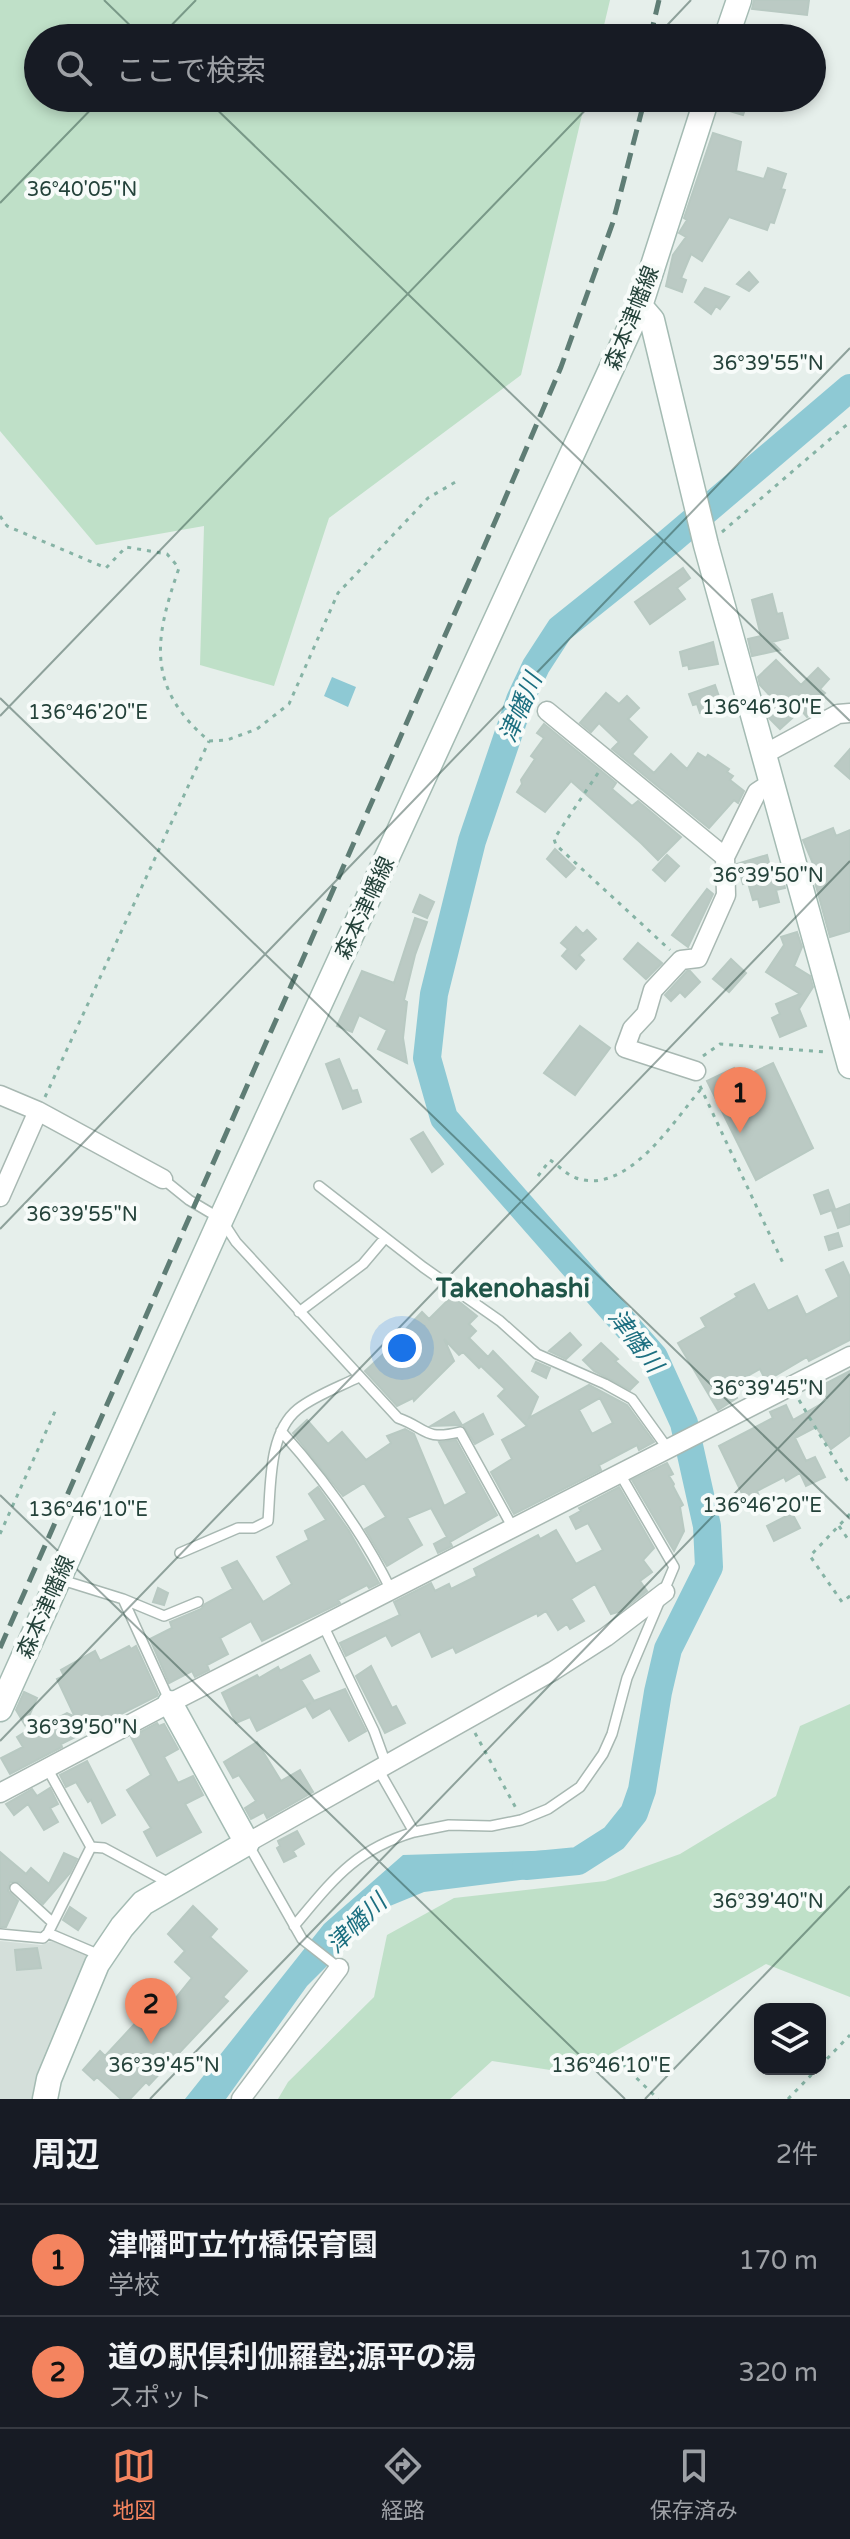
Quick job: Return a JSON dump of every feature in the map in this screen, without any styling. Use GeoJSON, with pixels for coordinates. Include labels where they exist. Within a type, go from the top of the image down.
{"type":"FeatureCollection","features":[{"type":"Feature","properties":{"kind":"main road"},"geometry":{"type":"LineString","coordinates":[[731,24],[739,0]]}},
{"type":"Feature","properties":{"kind":"main road","name":"森本津幡線"},"geometry":{"type":"LineString","coordinates":[[0,1709],[640,306],[702,112]]}},
{"type":"Feature","properties":{"kind":"main road"},"geometry":{"type":"LineString","coordinates":[[640,306],[652,320],[706,545],[848,1060]]}},
{"type":"Feature","properties":{"kind":"main road"},"geometry":{"type":"LineString","coordinates":[[45,2099],[49,2079],[102,1956],[122,1927],[143,1903],[247,1843],[170,1703]]}},
{"type":"Feature","properties":{"kind":"street"},"geometry":{"type":"LineString","coordinates":[[547,711],[725,857]]}},
{"type":"Feature","properties":{"kind":"street"},"geometry":{"type":"LineString","coordinates":[[762,752],[772,750],[838,714],[850,713]]}},
{"type":"Feature","properties":{"kind":"street"},"geometry":{"type":"LineString","coordinates":[[699,1080],[625,1048],[632,1029],[646,1014],[653,990],[681,960],[698,958],[726,895],[725,857],[757,792],[771,783]]}},
{"type":"Feature","properties":{"kind":"street"},"geometry":{"type":"LineString","coordinates":[[0,1095],[38,1111],[163,1179]]}},
{"type":"Feature","properties":{"kind":"street"},"geometry":{"type":"LineString","coordinates":[[0,1197],[38,1111]]}},
{"type":"Feature","properties":{"kind":"street"},"geometry":{"type":"LineString","coordinates":[[0,1793],[850,1356]]}},
{"type":"Feature","properties":{"kind":"street"},"geometry":{"type":"LineString","coordinates":[[247,1843],[567,1662],[665,1592]]}},
{"type":"Feature","properties":{"kind":"street"},"geometry":{"type":"LineString","coordinates":[[241,2099],[339,1968]]}},
{"type":"Feature","properties":{"kind":"lane"},"geometry":{"type":"LineString","coordinates":[[163,1179],[189,1200],[221,1219],[236,1242],[398,1418],[410,1422],[422,1433],[443,1436],[460,1432],[513,1528]]}},
{"type":"Feature","properties":{"kind":"lane"},"geometry":{"type":"LineString","coordinates":[[319,1186],[500,1321],[537,1354],[632,1399],[668,1449]]}},
{"type":"Feature","properties":{"kind":"lane"},"geometry":{"type":"LineString","coordinates":[[299,1312],[363,1264],[385,1238]]}},
{"type":"Feature","properties":{"kind":"lane"},"geometry":{"type":"LineString","coordinates":[[180,1553],[238,1528],[254,1528],[268,1521],[273,1469],[282,1425],[299,1408],[359,1377]]}},
{"type":"Feature","properties":{"kind":"lane"},"geometry":{"type":"LineString","coordinates":[[281,1431],[328,1485],[359,1532],[391,1590]]}},
{"type":"Feature","properties":{"kind":"lane"},"geometry":{"type":"LineString","coordinates":[[294,1926],[347,1865],[367,1851],[414,1832],[449,1825],[491,1826],[522,1820],[548,1809],[580,1787],[603,1754],[622,1702],[627,1678],[674,1567],[620,1474]]}},
{"type":"Feature","properties":{"kind":"lane"},"geometry":{"type":"LineString","coordinates":[[59,1579],[123,1599],[164,1616],[198,1602]]}},
{"type":"Feature","properties":{"kind":"lane"},"geometry":{"type":"LineString","coordinates":[[123,1599],[170,1703]]}},
{"type":"Feature","properties":{"kind":"lane"},"geometry":{"type":"LineString","coordinates":[[323,1625],[374,1731],[382,1766],[414,1832]]}},
{"type":"Feature","properties":{"kind":"lane"},"geometry":{"type":"LineString","coordinates":[[47,1768],[91,1847]]}},
{"type":"Feature","properties":{"kind":"lane"},"geometry":{"type":"LineString","coordinates":[[247,1843],[302,1939],[339,1968]]}},
{"type":"Feature","properties":{"kind":"lane"},"geometry":{"type":"LineString","coordinates":[[91,1847],[104,1848],[174,1885]]}},
{"type":"Feature","properties":{"kind":"lane"},"geometry":{"type":"LineString","coordinates":[[0,1934],[43,1938],[91,1847]]}},
{"type":"Feature","properties":{"kind":"lane"},"geometry":{"type":"LineString","coordinates":[[15,1888],[50,1928],[102,1956]]}},
{"type":"Feature","properties":{"kind":"path"},"geometry":{"type":"LineString","coordinates":[[706,545],[850,422]]}},
{"type":"Feature","properties":{"kind":"path"},"geometry":{"type":"LineString","coordinates":[[0,516],[7,526],[106,568],[126,547],[167,554],[179,568],[167,602],[158,647],[163,676],[177,708],[188,723],[209,741],[227,740],[257,729],[289,704],[338,593],[428,498],[459,480]]}},
{"type":"Feature","properties":{"kind":"path"},"geometry":{"type":"LineString","coordinates":[[38,1111],[209,741]]}},
{"type":"Feature","properties":{"kind":"path"},"geometry":{"type":"LineString","coordinates":[[606,760],[554,839],[556,845],[681,960]]}},
{"type":"Feature","properties":{"kind":"path"},"geometry":{"type":"LineString","coordinates":[[538,1176],[550,1160],[575,1178],[602,1181],[633,1167],[699,1080],[702,1056],[720,1044],[848,1060]]}},
{"type":"Feature","properties":{"kind":"path"},"geometry":{"type":"LineString","coordinates":[[699,1080],[783,1263]]}},
{"type":"Feature","properties":{"kind":"path"},"geometry":{"type":"LineString","coordinates":[[791,1386],[850,1485]]}},
{"type":"Feature","properties":{"kind":"path"},"geometry":{"type":"LineString","coordinates":[[0,1534],[57,1407]]}},
{"type":"Feature","properties":{"kind":"path"},"geometry":{"type":"LineString","coordinates":[[850,1514],[810,1556],[842,1602],[850,1596]]}},
{"type":"Feature","properties":{"kind":"path"},"geometry":{"type":"LineString","coordinates":[[839,1526],[850,1542]]}},
{"type":"Feature","properties":{"kind":"path"},"geometry":{"type":"LineString","coordinates":[[467,1719],[522,1820]]}},
{"type":"Feature","properties":{"kind":"path"},"geometry":{"type":"LineString","coordinates":[[826,2060],[850,2035]]}},
{"type":"Feature","properties":{"kind":"path"},"geometry":{"type":"LineString","coordinates":[[615,2057],[658,2099]]}},
{"type":"Feature","properties":{"kind":"path"},"geometry":{"type":"LineString","coordinates":[[788,2099],[811,2075]]}},
{"type":"Feature","properties":{"kind":"path"},"geometry":{"type":"LineString","coordinates":[[645,2099],[651,2093]]}},
{"type":"Feature","properties":{"kind":"shaded area"},"geometry":{"type":"Polygon","coordinates":[[[0,1941],[41,1945],[52,1941],[89,1956],[33,2099],[0,2099],[0,1941]]]}},
{"type":"Feature","properties":{"kind":"green space"},"geometry":{"type":"Polygon","coordinates":[[[0,0],[610,0],[604,24],[24,24],[24,112],[583,112],[521,375],[329,518],[274,686],[200,665],[204,526],[96,545],[0,431],[0,0]]]}},
{"type":"Feature","properties":{"kind":"green space"},"geometry":{"type":"Polygon","coordinates":[[[850,1704],[850,1997],[766,1964],[576,2074],[492,2061],[450,2099],[278,2099],[288,2082],[374,1997],[387,1935],[454,1898],[605,1881],[680,1854],[776,1796],[800,1726],[850,1704]]]}},
{"type":"Feature","properties":{"kind":"water"},"geometry":{"type":"Polygon","coordinates":[[[332,677],[356,687],[348,707],[324,696],[332,677]]]}},
{"type":"Feature","properties":{"kind":"water"},"geometry":{"type":"Polygon","coordinates":[[[563,1850],[561,1875],[424,1892],[385,1908],[307,1986],[226,2099],[185,2099],[324,1924],[403,1855],[563,1850]]]}},
{"type":"Feature","properties":{"kind":"building"},"geometry":{"type":"Polygon","coordinates":[[[754,0],[809,0],[807,15],[752,9],[754,0]]]}},
{"type":"Feature","properties":{"kind":"building"},"geometry":{"type":"Polygon","coordinates":[[[713,133],[741,142],[736,171],[764,179],[768,168],[786,174],[781,189],[785,190],[774,223],[770,222],[767,230],[729,217],[702,261],[691,254],[681,278],[686,280],[682,292],[666,286],[673,255],[686,237],[679,233],[687,220],[684,218],[713,133]]]}},
{"type":"Feature","properties":{"kind":"building"},"geometry":{"type":"Polygon","coordinates":[[[749,272],[758,282],[749,291],[737,284],[749,272]]]}},
{"type":"Feature","properties":{"kind":"building"},"geometry":{"type":"Polygon","coordinates":[[[705,288],[729,297],[720,309],[716,306],[711,314],[695,302],[705,288]]]}},
{"type":"Feature","properties":{"kind":"building"},"geometry":{"type":"Polygon","coordinates":[[[683,568],[690,578],[677,588],[685,599],[650,624],[635,602],[683,568]]]}},
{"type":"Feature","properties":{"kind":"building"},"geometry":{"type":"Polygon","coordinates":[[[772,594],[777,614],[782,613],[788,638],[772,642],[780,650],[752,656],[748,639],[761,636],[752,600],[772,594]]]}},
{"type":"Feature","properties":{"kind":"building"},"geometry":{"type":"Polygon","coordinates":[[[713,642],[718,664],[689,669],[688,665],[683,666],[680,652],[713,642]]]}},
{"type":"Feature","properties":{"kind":"building"},"geometry":{"type":"Polygon","coordinates":[[[776,660],[801,685],[818,668],[829,679],[820,689],[825,693],[813,704],[819,710],[807,717],[801,710],[780,729],[769,718],[766,706],[773,699],[760,685],[758,677],[776,660]]]}},
{"type":"Feature","properties":{"kind":"building"},"geometry":{"type":"Polygon","coordinates":[[[715,685],[722,705],[700,713],[689,694],[715,685]]]}},
{"type":"Feature","properties":{"kind":"building"},"geometry":{"type":"Polygon","coordinates":[[[606,693],[619,704],[627,696],[639,708],[628,719],[647,737],[632,754],[654,773],[671,754],[687,769],[698,753],[706,758],[708,755],[729,769],[727,772],[733,776],[730,780],[744,791],[738,803],[734,800],[709,828],[612,749],[619,742],[599,723],[591,732],[580,723],[606,693]]]}},
{"type":"Feature","properties":{"kind":"building"},"geometry":{"type":"Polygon","coordinates":[[[544,724],[616,783],[612,789],[632,806],[638,801],[681,837],[658,860],[571,781],[545,812],[517,792],[535,759],[531,756],[544,738],[537,733],[544,724]]]}},
{"type":"Feature","properties":{"kind":"building"},"geometry":{"type":"Polygon","coordinates":[[[850,749],[850,779],[835,766],[850,749]]]}},
{"type":"Feature","properties":{"kind":"building"},"geometry":{"type":"Polygon","coordinates":[[[833,828],[836,836],[850,830],[850,931],[830,937],[813,875],[817,873],[803,840],[833,828]]]}},
{"type":"Feature","properties":{"kind":"building"},"geometry":{"type":"Polygon","coordinates":[[[555,849],[575,868],[566,877],[547,859],[555,849]]]}},
{"type":"Feature","properties":{"kind":"building"},"geometry":{"type":"Polygon","coordinates":[[[667,855],[679,866],[665,881],[653,870],[667,855]]]}},
{"type":"Feature","properties":{"kind":"building"},"geometry":{"type":"Polygon","coordinates":[[[767,855],[773,878],[782,875],[785,888],[776,890],[779,902],[760,907],[758,899],[753,900],[748,883],[743,884],[737,864],[767,855]]]}},
{"type":"Feature","properties":{"kind":"building"},"geometry":{"type":"Polygon","coordinates":[[[707,889],[713,894],[688,947],[672,935],[707,889]]]}},
{"type":"Feature","properties":{"kind":"building"},"geometry":{"type":"Polygon","coordinates":[[[420,895],[434,902],[427,918],[413,912],[420,895]]]}},
{"type":"Feature","properties":{"kind":"building"},"geometry":{"type":"Polygon","coordinates":[[[415,918],[427,922],[404,1000],[407,1002],[403,1038],[407,1063],[378,1049],[387,1030],[359,1015],[352,1032],[337,1026],[362,971],[394,983],[415,918]]]}},
{"type":"Feature","properties":{"kind":"building"},"geometry":{"type":"Polygon","coordinates":[[[576,927],[583,934],[587,930],[596,939],[579,955],[584,960],[576,969],[562,956],[568,949],[561,943],[576,927]]]}},
{"type":"Feature","properties":{"kind":"building"},"geometry":{"type":"Polygon","coordinates":[[[797,932],[802,947],[794,966],[810,976],[813,987],[799,1009],[806,1026],[780,1037],[772,1018],[780,1014],[776,1004],[800,994],[766,972],[784,945],[781,937],[797,932]]]}},
{"type":"Feature","properties":{"kind":"building"},"geometry":{"type":"Polygon","coordinates":[[[638,943],[662,963],[646,979],[624,959],[638,943]]]}},
{"type":"Feature","properties":{"kind":"building"},"geometry":{"type":"Polygon","coordinates":[[[731,959],[746,973],[729,992],[713,979],[731,959]]]}},
{"type":"Feature","properties":{"kind":"building"},"geometry":{"type":"Polygon","coordinates":[[[687,971],[700,982],[685,997],[680,992],[671,1001],[665,995],[687,971]]]}},
{"type":"Feature","properties":{"kind":"building"},"geometry":{"type":"Polygon","coordinates":[[[580,1026],[610,1048],[575,1095],[544,1073],[580,1026]]]}},
{"type":"Feature","properties":{"kind":"building"},"geometry":{"type":"Polygon","coordinates":[[[339,1059],[352,1091],[357,1090],[361,1102],[343,1109],[326,1064],[339,1059]]]}},
{"type":"Feature","properties":{"kind":"building"},"geometry":{"type":"Polygon","coordinates":[[[773,1063],[813,1148],[756,1180],[707,1081],[734,1068],[739,1079],[773,1063]]]}},
{"type":"Feature","properties":{"kind":"building"},"geometry":{"type":"Polygon","coordinates":[[[423,1132],[443,1164],[432,1172],[411,1139],[423,1132]]]}},
{"type":"Feature","properties":{"kind":"building"},"geometry":{"type":"Polygon","coordinates":[[[828,1190],[835,1209],[821,1214],[814,1195],[828,1190]]]}},
{"type":"Feature","properties":{"kind":"building"},"geometry":{"type":"Polygon","coordinates":[[[850,1204],[850,1224],[838,1228],[832,1211],[850,1204]]]}},
{"type":"Feature","properties":{"kind":"building"},"geometry":{"type":"Polygon","coordinates":[[[838,1233],[842,1246],[829,1250],[825,1237],[838,1233]]]}},
{"type":"Feature","properties":{"kind":"building"},"geometry":{"type":"Polygon","coordinates":[[[843,1262],[850,1277],[850,1340],[809,1361],[807,1357],[766,1381],[760,1369],[730,1386],[737,1398],[718,1410],[678,1343],[706,1327],[701,1318],[754,1284],[768,1311],[797,1296],[806,1315],[839,1297],[826,1270],[843,1262]]]}},
{"type":"Feature","properties":{"kind":"building"},"geometry":{"type":"Polygon","coordinates":[[[452,1296],[477,1316],[469,1324],[476,1331],[469,1338],[488,1357],[493,1351],[538,1397],[529,1418],[589,1385],[627,1405],[654,1442],[639,1450],[637,1445],[599,1465],[601,1470],[514,1514],[491,1472],[512,1459],[502,1440],[527,1426],[498,1396],[505,1389],[463,1352],[459,1355],[444,1339],[454,1361],[414,1401],[413,1398],[397,1406],[365,1371],[405,1334],[403,1332],[422,1312],[429,1319],[452,1296]],[[600,1398],[579,1410],[592,1434],[613,1423],[600,1398]]]}},
{"type":"Feature","properties":{"kind":"building"},"geometry":{"type":"Polygon","coordinates":[[[570,1333],[581,1345],[566,1359],[549,1351],[570,1333]]]}},
{"type":"Feature","properties":{"kind":"building"},"geometry":{"type":"Polygon","coordinates":[[[601,1343],[638,1382],[630,1390],[594,1371],[583,1360],[601,1343]]]}},
{"type":"Feature","properties":{"kind":"building"},"geometry":{"type":"Polygon","coordinates":[[[536,1362],[550,1368],[546,1378],[532,1371],[536,1362]]]}},
{"type":"Feature","properties":{"kind":"building"},"geometry":{"type":"Polygon","coordinates":[[[850,1371],[850,1435],[831,1449],[816,1427],[795,1438],[806,1461],[815,1457],[825,1477],[806,1486],[800,1473],[786,1481],[784,1477],[757,1491],[759,1496],[746,1502],[719,1446],[773,1418],[770,1412],[786,1405],[793,1420],[828,1400],[821,1386],[850,1371]]]}},
{"type":"Feature","properties":{"kind":"building"},"geometry":{"type":"Polygon","coordinates":[[[454,1412],[462,1425],[431,1426],[454,1412]]]}},
{"type":"Feature","properties":{"kind":"building"},"geometry":{"type":"Polygon","coordinates":[[[483,1414],[493,1434],[475,1444],[463,1425],[483,1414]]]}},
{"type":"Feature","properties":{"kind":"building"},"geometry":{"type":"Polygon","coordinates":[[[307,1420],[328,1444],[342,1432],[366,1460],[391,1443],[387,1436],[405,1429],[414,1434],[444,1506],[467,1493],[439,1442],[456,1440],[497,1515],[450,1542],[452,1546],[438,1553],[434,1544],[447,1537],[431,1508],[407,1518],[422,1545],[387,1566],[365,1529],[386,1517],[364,1483],[343,1496],[293,1433],[307,1420]]]}},
{"type":"Feature","properties":{"kind":"building"},"geometry":{"type":"Polygon","coordinates":[[[667,1463],[673,1474],[669,1476],[683,1505],[680,1507],[684,1531],[674,1551],[632,1480],[667,1463]]]}},
{"type":"Feature","properties":{"kind":"building"},"geometry":{"type":"Polygon","coordinates":[[[318,1487],[349,1531],[379,1583],[369,1588],[367,1585],[338,1600],[340,1603],[262,1641],[251,1621],[220,1638],[228,1654],[207,1665],[209,1670],[195,1677],[192,1671],[169,1683],[150,1639],[172,1628],[170,1622],[201,1609],[233,1589],[222,1568],[237,1561],[263,1602],[292,1584],[277,1557],[309,1540],[305,1531],[326,1520],[309,1494],[318,1487]]]}},
{"type":"Feature","properties":{"kind":"building"},"geometry":{"type":"Polygon","coordinates":[[[619,1487],[654,1548],[643,1560],[652,1572],[640,1581],[647,1591],[621,1611],[611,1614],[595,1584],[571,1599],[584,1621],[570,1629],[567,1624],[558,1630],[546,1611],[456,1653],[453,1647],[432,1657],[420,1631],[392,1646],[386,1635],[346,1656],[340,1643],[400,1615],[394,1602],[431,1583],[435,1591],[449,1584],[451,1589],[477,1576],[474,1569],[538,1535],[540,1539],[556,1530],[576,1564],[603,1550],[588,1523],[576,1529],[570,1517],[581,1511],[579,1508],[619,1487]]]}},
{"type":"Feature","properties":{"kind":"building"},"geometry":{"type":"Polygon","coordinates":[[[792,1513],[800,1528],[774,1541],[767,1526],[792,1513]]]}},
{"type":"Feature","properties":{"kind":"building"},"geometry":{"type":"Polygon","coordinates":[[[158,1588],[168,1593],[164,1605],[153,1602],[158,1588]]]}},
{"type":"Feature","properties":{"kind":"building"},"geometry":{"type":"Polygon","coordinates":[[[129,1646],[131,1649],[136,1646],[157,1696],[61,1744],[62,1747],[10,1774],[1,1758],[23,1747],[17,1737],[46,1719],[48,1723],[67,1713],[75,1717],[57,1679],[64,1676],[61,1670],[95,1651],[100,1661],[129,1646]]]}},
{"type":"Feature","properties":{"kind":"building"},"geometry":{"type":"Polygon","coordinates":[[[310,1655],[319,1671],[301,1680],[314,1701],[345,1689],[366,1731],[349,1741],[330,1708],[313,1718],[306,1706],[311,1703],[257,1731],[250,1717],[236,1723],[222,1693],[278,1667],[280,1671],[310,1655]]]}},
{"type":"Feature","properties":{"kind":"building"},"geometry":{"type":"Polygon","coordinates":[[[371,1666],[392,1708],[396,1706],[405,1723],[385,1733],[356,1676],[371,1666]]]}},
{"type":"Feature","properties":{"kind":"building"},"geometry":{"type":"Polygon","coordinates":[[[24,1692],[37,1698],[25,1725],[16,1710],[24,1692]]]}},
{"type":"Feature","properties":{"kind":"building"},"geometry":{"type":"Polygon","coordinates":[[[157,1723],[159,1726],[164,1724],[178,1749],[164,1757],[178,1783],[193,1776],[203,1795],[185,1804],[201,1832],[157,1856],[144,1832],[151,1828],[127,1790],[151,1775],[131,1737],[157,1723]]]}},
{"type":"Feature","properties":{"kind":"building"},"geometry":{"type":"Polygon","coordinates":[[[257,1742],[281,1781],[300,1770],[313,1792],[267,1818],[264,1812],[251,1819],[245,1808],[256,1801],[239,1775],[233,1778],[224,1762],[257,1742]]]}},
{"type":"Feature","properties":{"kind":"building"},"geometry":{"type":"Polygon","coordinates":[[[87,1761],[115,1815],[102,1823],[91,1800],[88,1802],[76,1782],[66,1787],[60,1775],[87,1761]]]}},
{"type":"Feature","properties":{"kind":"building"},"geometry":{"type":"Polygon","coordinates":[[[50,1788],[58,1804],[50,1808],[58,1822],[44,1830],[28,1804],[14,1815],[6,1804],[32,1789],[37,1796],[50,1788]]]}},
{"type":"Feature","properties":{"kind":"building"},"geometry":{"type":"Polygon","coordinates":[[[297,1831],[304,1844],[293,1851],[296,1856],[284,1862],[277,1848],[280,1846],[278,1841],[297,1831]]]}},
{"type":"Feature","properties":{"kind":"building"},"geometry":{"type":"Polygon","coordinates":[[[0,1852],[26,1874],[31,1868],[49,1884],[64,1853],[77,1859],[70,1873],[43,1904],[19,1882],[10,1882],[8,1891],[18,1901],[6,1927],[0,1927],[0,1852]]]}},
{"type":"Feature","properties":{"kind":"building"},"geometry":{"type":"Polygon","coordinates":[[[193,1906],[217,1929],[210,1937],[247,1971],[223,1997],[228,2001],[149,2085],[146,2082],[130,2099],[121,2099],[97,2077],[94,2080],[83,2070],[100,2051],[105,2056],[153,2004],[163,2014],[192,1978],[175,1962],[185,1951],[168,1934],[193,1906]]]}},
{"type":"Feature","properties":{"kind":"building"},"geometry":{"type":"Polygon","coordinates":[[[70,1907],[86,1918],[78,1930],[63,1920],[70,1907]]]}},
{"type":"Feature","properties":{"kind":"building"},"geometry":{"type":"Polygon","coordinates":[[[37,1948],[41,1968],[17,1970],[15,1950],[37,1948]]]}},
{"type":"Feature","properties":{"kind":"waterway","name":"津幡川"},"geometry":{"type":"LineString","coordinates":[[526,1866],[578,1861],[614,1838],[634,1813],[642,1790],[668,1649],[709,1567],[707,1526],[684,1423],[654,1357],[444,1118],[427,1058],[434,994],[472,841],[520,700],[536,666],[560,629],[670,541],[850,388]]}},
{"type":"Feature","properties":{"kind":"railway"},"geometry":{"type":"LineString","coordinates":[[653,24],[659,0]]}},
{"type":"Feature","properties":{"kind":"railway"},"geometry":{"type":"LineString","coordinates":[[0,1648],[561,367],[613,222],[641,112]]}},
{"type":"Feature","properties":{"kind":"place","name":"津幡町立竹橋保育園"},"geometry":{"type":"Point","coordinates":[740,1133]}},
{"type":"Feature","properties":{"kind":"place","name":"道の駅倶利伽羅塾;源平の湯"},"geometry":{"type":"Point","coordinates":[151,2044]}},
{"type":"Feature","properties":{"kind":"district","name":"Takenohashi"},"geometry":{"type":"Point","coordinates":[513,1288]}}]}
